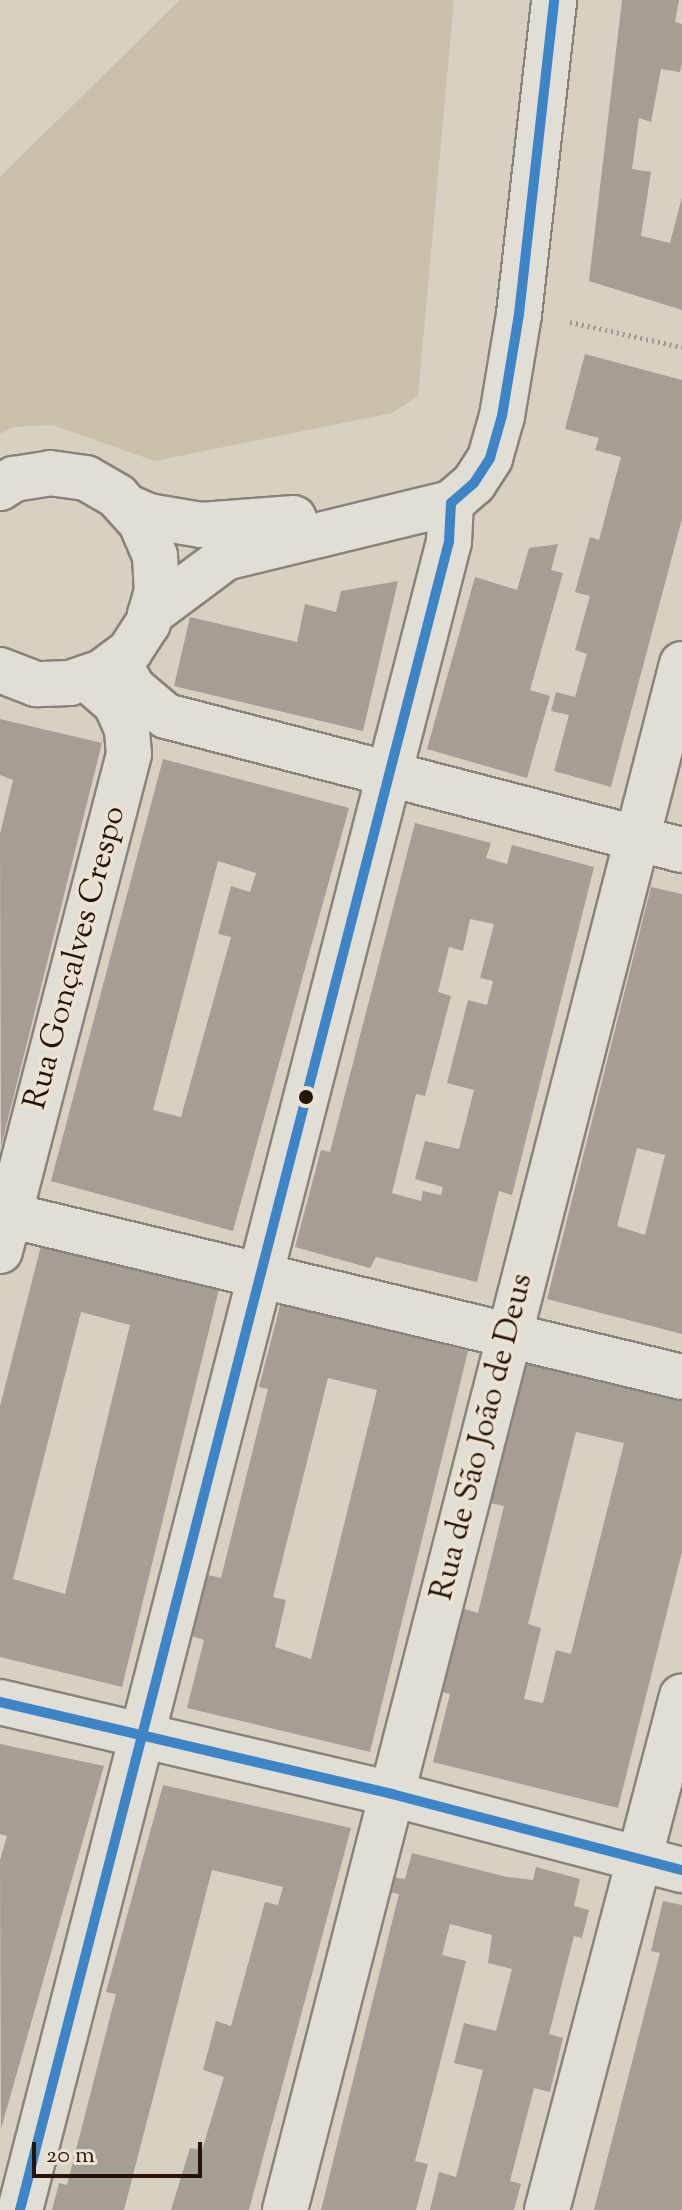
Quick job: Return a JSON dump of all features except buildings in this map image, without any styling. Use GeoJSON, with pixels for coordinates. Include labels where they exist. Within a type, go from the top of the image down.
{"type":"FeatureCollection","features":[{"type":"Feature","properties":{"kind":"street"},"geometry":{"type":"LineString","coordinates":[[150,614],[225,558],[451,503],[490,458],[502,416],[519,314],[554,0]]}},
{"type":"Feature","properties":{"kind":"street"},"geometry":{"type":"LineString","coordinates":[[0,488],[50,473],[86,478],[128,507],[148,516],[201,525],[451,503]]}},
{"type":"Feature","properties":{"kind":"street"},"geometry":{"type":"LineString","coordinates":[[20,2210],[449,541],[451,503]]}},
{"type":"Feature","properties":{"kind":"street"},"geometry":{"type":"LineString","coordinates":[[0,670],[36,684],[101,669],[130,651],[150,614],[157,590],[155,556],[128,507]]}},
{"type":"Feature","properties":{"kind":"street","name":"Rua de São João de Deus"},"geometry":{"type":"LineString","coordinates":[[285,2210],[682,664]]}},
{"type":"Feature","properties":{"kind":"street"},"geometry":{"type":"LineString","coordinates":[[101,669],[134,689],[166,716],[682,850]]}},
{"type":"Feature","properties":{"kind":"street","name":"Rua Gonçalves Crespo"},"geometry":{"type":"LineString","coordinates":[[3,1226],[129,754],[127,729],[101,669]]}},
{"type":"Feature","properties":{"kind":"street"},"geometry":{"type":"LineString","coordinates":[[3,1226],[261,1277],[682,1377]]}},
{"type":"Feature","properties":{"kind":"street"},"geometry":{"type":"LineString","coordinates":[[547,2210],[682,1696]]}},
{"type":"Feature","properties":{"kind":"street"},"geometry":{"type":"LineString","coordinates":[[0,1702],[143,1739],[392,1794],[682,1870]]}},
{"type":"Feature","properties":{"kind":"path"},"geometry":{"type":"LineString","coordinates":[[622,331],[682,347]]}},
{"type":"Feature","properties":{"kind":"shaded area"},"geometry":{"type":"Polygon","coordinates":[[[180,0],[454,0],[418,396],[392,413],[155,461],[52,425],[13,427],[0,434],[0,177],[180,0]]]}},
{"type":"Feature","properties":{"kind":"transit line"},"geometry":{"type":"LineString","coordinates":[[20,2210],[449,541],[451,503],[474,483],[490,458],[502,416],[519,314],[554,0]]}},
{"type":"Feature","properties":{"kind":"transit line"},"geometry":{"type":"LineString","coordinates":[[0,1702],[392,1794],[682,1870]]}}]}
